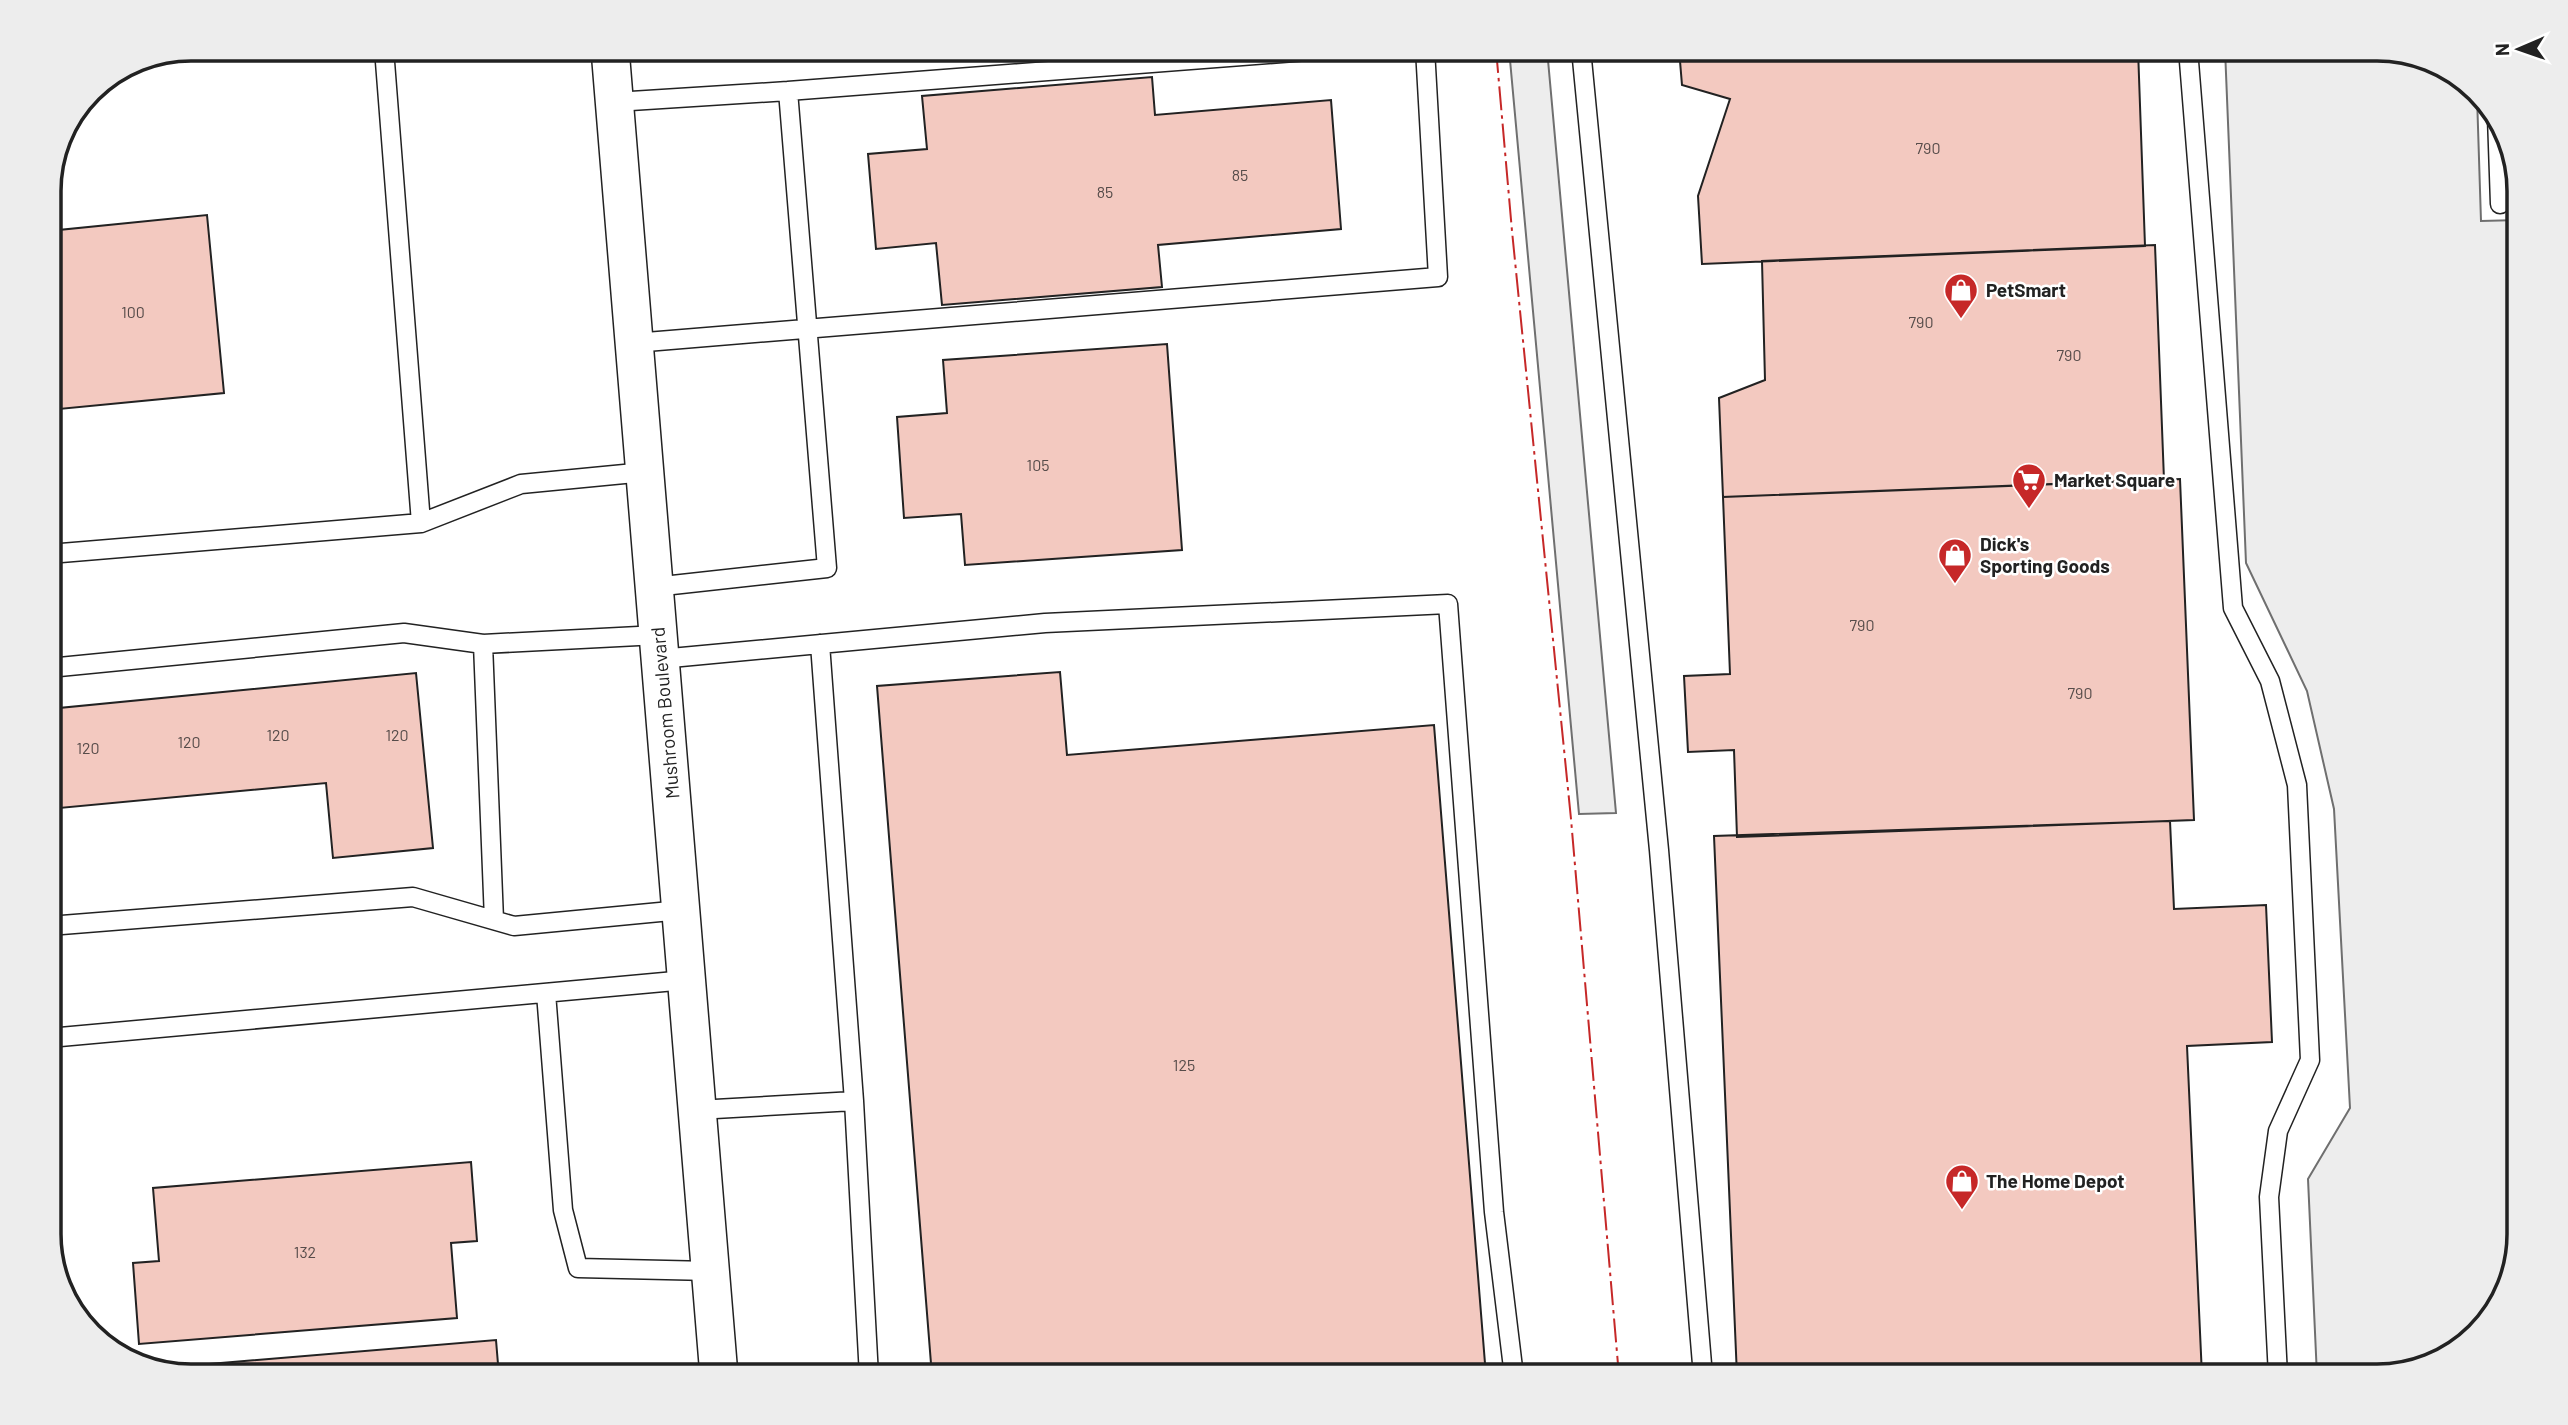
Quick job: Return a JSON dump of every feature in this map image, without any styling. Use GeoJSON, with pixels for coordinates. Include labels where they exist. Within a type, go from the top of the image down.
{"type":"FeatureCollection","features":[{"type":"Feature","properties":{"kind":"street","name":"Mushroom Boulevard"},"geometry":{"type":"LineString","coordinates":[[611,61],[718,1364]]}},
{"type":"Feature","properties":{"kind":"lane"},"geometry":{"type":"LineString","coordinates":[[385,61],[421,523]]}},
{"type":"Feature","properties":{"kind":"lane"},"geometry":{"type":"LineString","coordinates":[[615,102],[1177,61]]}},
{"type":"Feature","properties":{"kind":"lane"},"geometry":{"type":"LineString","coordinates":[[634,343],[808,331],[1438,277],[1426,61]]}},
{"type":"Feature","properties":{"kind":"lane"},"geometry":{"type":"LineString","coordinates":[[1582,61],[1658,836],[1702,1364]]}},
{"type":"Feature","properties":{"kind":"lane"},"geometry":{"type":"LineString","coordinates":[[2189,61],[2233,608],[2270,681],[2297,785],[2310,1060],[2278,1131],[2269,1197],[2277,1364]]}},
{"type":"Feature","properties":{"kind":"lane"},"geometry":{"type":"LineString","coordinates":[[654,587],[827,568],[788,91]]}},
{"type":"Feature","properties":{"kind":"lane"},"geometry":{"type":"LineString","coordinates":[[2498,145],[2500,204]]}},
{"type":"Feature","properties":{"kind":"lane"},"geometry":{"type":"LineString","coordinates":[[62,553],[421,523],[521,484],[645,472]]}},
{"type":"Feature","properties":{"kind":"lane"},"geometry":{"type":"LineString","coordinates":[[62,667],[404,633],[483,644],[659,647],[820,644],[1045,623],[1448,604],[1494,1212],[1513,1364]]}},
{"type":"Feature","properties":{"kind":"lane"},"geometry":{"type":"LineString","coordinates":[[483,644],[494,920]]}},
{"type":"Feature","properties":{"kind":"lane"},"geometry":{"type":"LineString","coordinates":[[820,644],[854,1101],[868,1364]]}},
{"type":"Feature","properties":{"kind":"lane"},"geometry":{"type":"LineString","coordinates":[[62,925],[413,897],[514,926],[681,911]]}},
{"type":"Feature","properties":{"kind":"lane"},"geometry":{"type":"LineString","coordinates":[[62,1037],[686,980]]}},
{"type":"Feature","properties":{"kind":"lane"},"geometry":{"type":"LineString","coordinates":[[546,993],[564,1210],[578,1268],[710,1271]]}},
{"type":"Feature","properties":{"kind":"lane"},"geometry":{"type":"LineString","coordinates":[[697,1110],[854,1101]]}},
{"type":"Feature","properties":{"kind":"shaded area"},"geometry":{"type":"Polygon","coordinates":[[[1510,61],[1548,61],[1616,813],[1579,814],[1510,61]]]}},
{"type":"Feature","properties":{"kind":"shaded area"},"geometry":{"type":"Polygon","coordinates":[[[2225,61],[2376,61],[2394,62],[2426,71],[2456,88],[2477,110],[2481,221],[2506,220],[2507,1234],[2506,1251],[2497,1283],[2480,1313],[2469,1326],[2456,1337],[2426,1354],[2394,1363],[2316,1364],[2308,1179],[2350,1108],[2334,809],[2307,691],[2246,563],[2225,61]]]}},
{"type":"Feature","properties":{"kind":"building"},"geometry":{"type":"Polygon","coordinates":[[[1680,61],[2138,61],[2145,246],[1702,264],[1698,196],[1730,99],[1682,85],[1680,61]]]}},
{"type":"Feature","properties":{"kind":"building"},"geometry":{"type":"Polygon","coordinates":[[[1152,77],[1155,115],[1331,100],[1341,229],[1158,245],[1162,287],[942,305],[936,243],[876,249],[868,154],[927,149],[922,96],[1152,77]]]}},
{"type":"Feature","properties":{"kind":"building"},"geometry":{"type":"Polygon","coordinates":[[[207,215],[224,393],[62,409],[62,230],[207,215]]]}},
{"type":"Feature","properties":{"kind":"building","name":"PetSmart"},"geometry":{"type":"Polygon","coordinates":[[[2155,245],[2164,480],[1723,497],[1719,398],[1765,380],[1762,261],[2155,245]]]}},
{"type":"Feature","properties":{"kind":"building"},"geometry":{"type":"Polygon","coordinates":[[[1167,344],[1182,550],[965,565],[961,514],[904,518],[897,417],[947,413],[943,360],[1167,344]]]}},
{"type":"Feature","properties":{"kind":"building","name":"Dick's Sporting Goods"},"geometry":{"type":"Polygon","coordinates":[[[2180,479],[2194,820],[1737,837],[1734,750],[1688,752],[1684,676],[1730,674],[1723,497],[2180,479]]]}},
{"type":"Feature","properties":{"kind":"building"},"geometry":{"type":"Polygon","coordinates":[[[1060,672],[1067,755],[1434,725],[1485,1364],[931,1364],[877,686],[1060,672]]]}},
{"type":"Feature","properties":{"kind":"building"},"geometry":{"type":"Polygon","coordinates":[[[416,673],[433,848],[333,858],[326,783],[62,808],[62,708],[416,673]]]}},
{"type":"Feature","properties":{"kind":"building","name":"The Home Depot"},"geometry":{"type":"Polygon","coordinates":[[[2170,821],[2174,909],[2266,905],[2272,1042],[2187,1046],[2201,1364],[1736,1364],[1714,836],[2170,821]]]}},
{"type":"Feature","properties":{"kind":"building"},"geometry":{"type":"Polygon","coordinates":[[[471,1162],[477,1241],[451,1243],[457,1318],[139,1344],[133,1263],[159,1261],[153,1188],[471,1162]]]}},
{"type":"Feature","properties":{"kind":"building"},"geometry":{"type":"Polygon","coordinates":[[[496,1340],[498,1364],[210,1364],[496,1340]]]}},
{"type":"Feature","properties":{"kind":"power"},"geometry":{"type":"LineString","coordinates":[[1497,61],[1571,819],[1618,1364]]}},
{"type":"Feature","properties":{"kind":"place","name":"PetSmart"},"geometry":{"type":"Point","coordinates":[1961,320]}},
{"type":"Feature","properties":{"kind":"place","name":"Market Square"},"geometry":{"type":"Point","coordinates":[2029,510]}},
{"type":"Feature","properties":{"kind":"place","name":"Dick's Sporting Goods"},"geometry":{"type":"Point","coordinates":[1955,585]}},
{"type":"Feature","properties":{"kind":"place","name":"The Home Depot"},"geometry":{"type":"Point","coordinates":[1962,1211]}}]}
